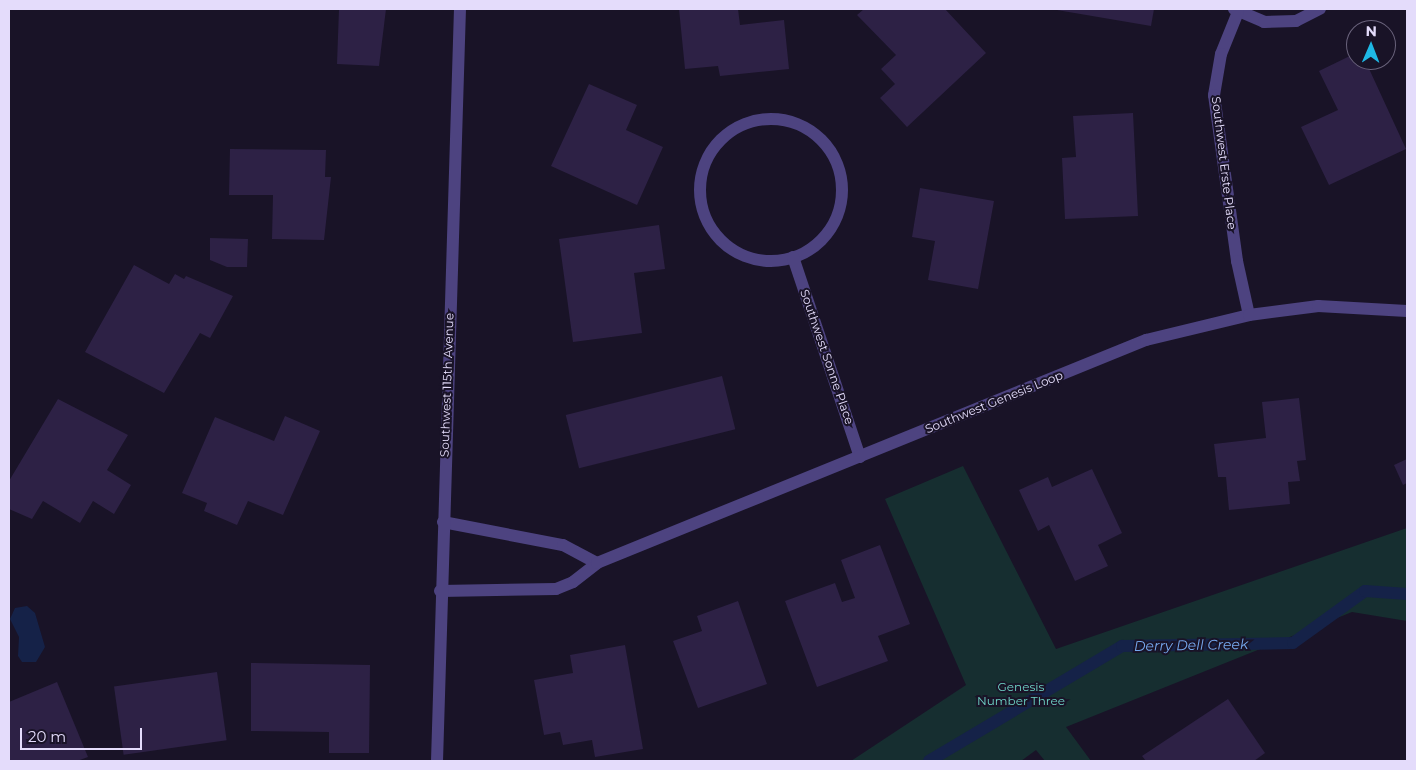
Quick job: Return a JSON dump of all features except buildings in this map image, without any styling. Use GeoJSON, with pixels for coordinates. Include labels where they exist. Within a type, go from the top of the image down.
{"type":"FeatureCollection","features":[{"type":"Feature","properties":{"kind":"street","name":"Southwest 115th Avenue"},"geometry":{"type":"LineString","coordinates":[[437,761],[440,591],[460,9]]}},
{"type":"Feature","properties":{"kind":"street","name":"Southwest Erste Place"},"geometry":{"type":"LineString","coordinates":[[1250,315],[1236,261],[1214,94],[1221,54],[1236,10],[1264,22],[1296,21],[1320,9]]}},
{"type":"Feature","properties":{"kind":"street"},"geometry":{"type":"LineString","coordinates":[[784,120],[809,129],[828,146],[840,170],[842,199],[834,224],[816,246],[793,257],[765,261],[739,254],[715,235],[704,214],[700,184],[708,156],[725,135],[751,121],[784,120]]}},
{"type":"Feature","properties":{"kind":"street","name":"Southwest Sonne Place"},"geometry":{"type":"LineString","coordinates":[[793,257],[860,457]]}},
{"type":"Feature","properties":{"kind":"street","name":"Southwest Genesis Loop"},"geometry":{"type":"LineString","coordinates":[[440,591],[556,589],[573,582],[597,563],[1146,340],[1250,315],[1318,306],[1407,311]]}},
{"type":"Feature","properties":{"kind":"street"},"geometry":{"type":"LineString","coordinates":[[443,522],[564,545],[597,563]]}},
{"type":"Feature","properties":{"kind":"green space","name":"Genesis Number Three"},"geometry":{"type":"Polygon","coordinates":[[[963,466],[1056,649],[1407,528],[1407,621],[1352,612],[1066,727],[1091,761],[1045,761],[1036,750],[1021,761],[851,761],[966,685],[885,499],[963,466]]]}},
{"type":"Feature","properties":{"kind":"water"},"geometry":{"type":"Polygon","coordinates":[[[27,606],[35,613],[45,647],[36,662],[22,662],[18,656],[19,637],[10,619],[15,608],[27,606]]]}},
{"type":"Feature","properties":{"kind":"waterway","name":"Derry Dell Creek"},"geometry":{"type":"LineString","coordinates":[[929,761],[1122,646],[1293,643],[1365,591],[1407,594]]}}]}
